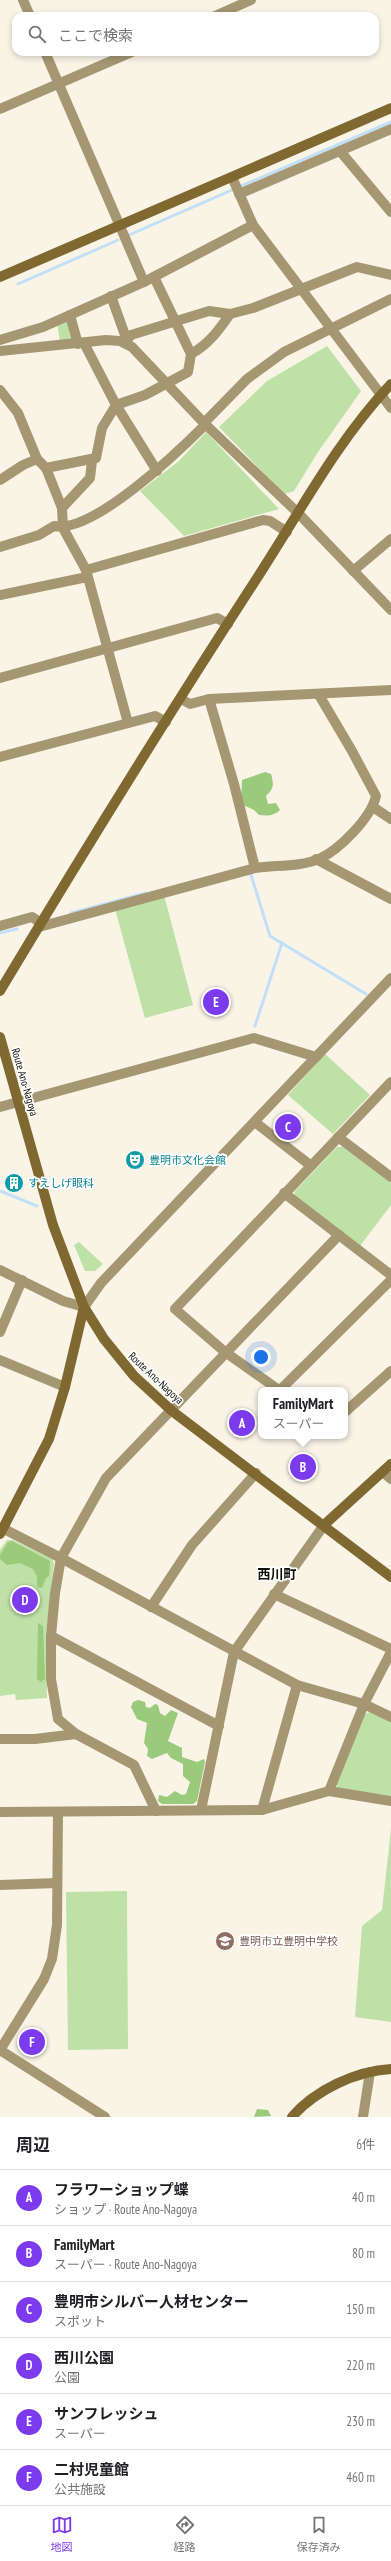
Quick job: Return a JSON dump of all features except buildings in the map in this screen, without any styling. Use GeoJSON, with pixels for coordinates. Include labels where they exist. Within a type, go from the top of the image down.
{"type":"FeatureCollection","features":[{"type":"Feature","properties":{"kind":"street"},"geometry":{"type":"LineString","coordinates":[[23,0],[28,12]]}},
{"type":"Feature","properties":{"kind":"street"},"geometry":{"type":"LineString","coordinates":[[224,12],[252,0]]}},
{"type":"Feature","properties":{"kind":"street"},"geometry":{"type":"LineString","coordinates":[[47,56],[144,282]]}},
{"type":"Feature","properties":{"kind":"street"},"geometry":{"type":"LineString","coordinates":[[0,109],[123,56]]}},
{"type":"Feature","properties":{"kind":"street"},"geometry":{"type":"LineString","coordinates":[[0,278],[391,108]]}},
{"type":"Feature","properties":{"kind":"street"},"geometry":{"type":"LineString","coordinates":[[239,194],[391,129]]}},
{"type":"Feature","properties":{"kind":"street"},"geometry":{"type":"LineString","coordinates":[[340,151],[391,212]]}},
{"type":"Feature","properties":{"kind":"street"},"geometry":{"type":"LineString","coordinates":[[232,177],[254,225],[391,408]]}},
{"type":"Feature","properties":{"kind":"street"},"geometry":{"type":"LineString","coordinates":[[0,340],[43,327],[144,282],[254,225]]}},
{"type":"Feature","properties":{"kind":"street"},"geometry":{"type":"LineString","coordinates":[[125,343],[131,335],[209,310],[230,314],[253,308],[357,267],[391,275]]}},
{"type":"Feature","properties":{"kind":"street"},"geometry":{"type":"LineString","coordinates":[[46,468],[73,461],[92,460],[96,458],[102,428],[116,405],[169,384],[188,372],[191,354],[154,277]]}},
{"type":"Feature","properties":{"kind":"street"},"geometry":{"type":"LineString","coordinates":[[111,296],[125,334],[125,343]]}},
{"type":"Feature","properties":{"kind":"street"},"geometry":{"type":"LineString","coordinates":[[0,547],[39,535],[54,526],[63,528],[99,512],[157,471],[205,424],[247,379],[284,352],[391,299]]}},
{"type":"Feature","properties":{"kind":"street"},"geometry":{"type":"LineString","coordinates":[[191,354],[203,347],[216,334],[230,314]]}},
{"type":"Feature","properties":{"kind":"street"},"geometry":{"type":"LineString","coordinates":[[70,315],[81,343],[116,405],[157,471]]}},
{"type":"Feature","properties":{"kind":"street"},"geometry":{"type":"LineString","coordinates":[[0,351],[106,340],[125,343],[132,347],[169,384],[205,424],[299,514],[391,610]]}},
{"type":"Feature","properties":{"kind":"street"},"geometry":{"type":"LineString","coordinates":[[0,991],[166,722],[353,429],[391,384]]}},
{"type":"Feature","properties":{"kind":"street"},"geometry":{"type":"LineString","coordinates":[[0,390],[18,412],[37,459],[46,468],[62,508],[63,528],[87,574],[128,723]]}},
{"type":"Feature","properties":{"kind":"street"},"geometry":{"type":"LineString","coordinates":[[0,480],[23,465],[37,459]]}},
{"type":"Feature","properties":{"kind":"street"},"geometry":{"type":"LineString","coordinates":[[62,508],[90,478],[92,460]]}},
{"type":"Feature","properties":{"kind":"street"},"geometry":{"type":"LineString","coordinates":[[0,595],[87,574],[263,520],[270,521],[287,532]]}},
{"type":"Feature","properties":{"kind":"street"},"geometry":{"type":"LineString","coordinates":[[353,572],[391,539]]}},
{"type":"Feature","properties":{"kind":"street"},"geometry":{"type":"LineString","coordinates":[[0,678],[217,618],[228,624]]}},
{"type":"Feature","properties":{"kind":"street"},"geometry":{"type":"LineString","coordinates":[[181,699],[190,704],[209,699],[319,695],[391,690]]}},
{"type":"Feature","properties":{"kind":"street"},"geometry":{"type":"LineString","coordinates":[[40,925],[255,868],[316,860],[352,834],[373,807],[376,796],[319,695]]}},
{"type":"Feature","properties":{"kind":"street"},"geometry":{"type":"LineString","coordinates":[[209,699],[234,784],[255,868]]}},
{"type":"Feature","properties":{"kind":"street"},"geometry":{"type":"LineString","coordinates":[[0,757],[155,716],[166,722]]}},
{"type":"Feature","properties":{"kind":"street"},"geometry":{"type":"LineString","coordinates":[[373,807],[391,819]]}},
{"type":"Feature","properties":{"kind":"street"},"geometry":{"type":"LineString","coordinates":[[316,860],[391,899]]}},
{"type":"Feature","properties":{"kind":"street"},"geometry":{"type":"LineString","coordinates":[[0,926],[32,917],[40,925]]}},
{"type":"Feature","properties":{"kind":"street"},"geometry":{"type":"LineString","coordinates":[[391,980],[100,1283],[84,1307],[65,1387],[49,1439],[2,1532],[61,1558],[297,1685],[364,1704],[391,1717]]}},
{"type":"Feature","properties":{"kind":"street","name":"Route Ano-Nagoya"},"geometry":{"type":"LineString","coordinates":[[0,1037],[53,1225],[84,1307],[118,1358],[134,1376],[172,1411],[256,1473],[391,1577]]}},
{"type":"Feature","properties":{"kind":"street"},"geometry":{"type":"LineString","coordinates":[[0,1107],[254,1038],[316,1057]]}},
{"type":"Feature","properties":{"kind":"street"},"geometry":{"type":"LineString","coordinates":[[275,1387],[225,1352],[175,1309],[310,1165],[391,1082]]}},
{"type":"Feature","properties":{"kind":"street"},"geometry":{"type":"LineString","coordinates":[[256,1122],[310,1165]]}},
{"type":"Feature","properties":{"kind":"street"},"geometry":{"type":"LineString","coordinates":[[338,1137],[391,1177]]}},
{"type":"Feature","properties":{"kind":"street"},"geometry":{"type":"LineString","coordinates":[[284,1193],[391,1275]]}},
{"type":"Feature","properties":{"kind":"street"},"geometry":{"type":"LineString","coordinates":[[156,1812],[134,1765],[76,1734],[58,1719],[51,1679],[51,1636],[54,1593],[61,1558],[106,1478],[172,1411],[225,1352],[339,1235]]}},
{"type":"Feature","properties":{"kind":"street"},"geometry":{"type":"LineString","coordinates":[[0,1270],[63,1301],[84,1307]]}},
{"type":"Feature","properties":{"kind":"street"},"geometry":{"type":"LineString","coordinates":[[0,1332],[22,1280]]}},
{"type":"Feature","properties":{"kind":"street"},"geometry":{"type":"LineString","coordinates":[[282,1387],[391,1280]]}},
{"type":"Feature","properties":{"kind":"street"},"geometry":{"type":"LineString","coordinates":[[0,1360],[65,1387]]}},
{"type":"Feature","properties":{"kind":"street"},"geometry":{"type":"LineString","coordinates":[[348,1409],[391,1370]]}},
{"type":"Feature","properties":{"kind":"street"},"geometry":{"type":"LineString","coordinates":[[201,1810],[234,1652],[324,1525],[391,1464]]}},
{"type":"Feature","properties":{"kind":"street"},"geometry":{"type":"LineString","coordinates":[[383,1472],[391,1479]]}},
{"type":"Feature","properties":{"kind":"street"},"geometry":{"type":"LineString","coordinates":[[151,1607],[192,1545],[256,1473]]}},
{"type":"Feature","properties":{"kind":"street"},"geometry":{"type":"LineString","coordinates":[[274,1594],[391,1649]]}},
{"type":"Feature","properties":{"kind":"street"},"geometry":{"type":"LineString","coordinates":[[51,1636],[219,1726]]}},
{"type":"Feature","properties":{"kind":"street"},"geometry":{"type":"LineString","coordinates":[[329,1791],[364,1704],[391,1652]]}},
{"type":"Feature","properties":{"kind":"street"},"geometry":{"type":"LineString","coordinates":[[262,1810],[297,1685]]}},
{"type":"Feature","properties":{"kind":"street"},"geometry":{"type":"LineString","coordinates":[[0,1739],[35,1739],[76,1734]]}},
{"type":"Feature","properties":{"kind":"street"},"geometry":{"type":"LineString","coordinates":[[0,1812],[262,1810],[329,1791],[391,1801]]}},
{"type":"Feature","properties":{"kind":"street"},"geometry":{"type":"LineString","coordinates":[[58,1812],[57,1925],[52,1959],[44,1979],[0,2050],[106,2117]]}},
{"type":"Feature","properties":{"kind":"street"},"geometry":{"type":"LineString","coordinates":[[0,1885],[57,1883]]}},
{"type":"Feature","properties":{"kind":"street"},"geometry":{"type":"LineString","coordinates":[[292,2117],[300,2108],[324,2091],[370,2072],[391,2069]]}},
{"type":"Feature","properties":{"kind":"street"},"geometry":{"type":"LineString","coordinates":[[363,2117],[370,2072]]}},
{"type":"Feature","properties":{"kind":"green space"},"geometry":{"type":"Polygon","coordinates":[[[68,318],[75,340],[60,342],[57,323],[68,318]]]}},
{"type":"Feature","properties":{"kind":"green space"},"geometry":{"type":"Polygon","coordinates":[[[327,346],[361,391],[318,452],[294,491],[284,494],[219,427],[267,381],[327,346]]]}},
{"type":"Feature","properties":{"kind":"green space"},"geometry":{"type":"Polygon","coordinates":[[[206,432],[279,509],[184,536],[140,491],[179,461],[206,432]]]}},
{"type":"Feature","properties":{"kind":"green space"},"geometry":{"type":"Polygon","coordinates":[[[265,772],[271,774],[273,781],[272,789],[266,796],[268,804],[276,803],[280,810],[273,814],[259,815],[254,810],[243,805],[241,802],[242,780],[265,772]]]}},
{"type":"Feature","properties":{"kind":"green space"},"geometry":{"type":"Polygon","coordinates":[[[164,895],[193,1005],[145,1018],[115,909],[164,895]]]}},
{"type":"Feature","properties":{"kind":"green space"},"geometry":{"type":"Polygon","coordinates":[[[325,1054],[370,1095],[333,1134],[288,1095],[325,1054]]]}},
{"type":"Feature","properties":{"kind":"green space"},"geometry":{"type":"Polygon","coordinates":[[[337,1147],[343,1147],[391,1183],[391,1205],[360,1246],[294,1197],[295,1191],[337,1147]]]}},
{"type":"Feature","properties":{"kind":"green space"},"geometry":{"type":"Polygon","coordinates":[[[79,1242],[103,1264],[95,1271],[85,1271],[74,1245],[79,1242]]]}},
{"type":"Feature","properties":{"kind":"green space"},"geometry":{"type":"Polygon","coordinates":[[[7,1540],[13,1540],[52,1559],[54,1563],[46,1636],[47,1698],[16,1700],[15,1694],[0,1696],[0,1550],[7,1540]]]}},
{"type":"Feature","properties":{"kind":"green space"},"geometry":{"type":"Polygon","coordinates":[[[12,1541],[50,1561],[49,1576],[46,1578],[42,1588],[37,1587],[37,1577],[33,1569],[20,1563],[7,1565],[0,1559],[0,1555],[8,1542],[12,1541]]]}},
{"type":"Feature","properties":{"kind":"green space"},"geometry":{"type":"Polygon","coordinates":[[[38,1623],[43,1626],[45,1679],[41,1682],[37,1679],[38,1623]]]}},
{"type":"Feature","properties":{"kind":"green space"},"geometry":{"type":"Polygon","coordinates":[[[138,1700],[145,1702],[146,1707],[150,1708],[155,1704],[158,1705],[160,1713],[165,1716],[171,1710],[178,1713],[168,1741],[182,1748],[182,1757],[197,1762],[204,1759],[205,1762],[197,1801],[193,1804],[162,1804],[158,1801],[159,1795],[167,1797],[175,1791],[182,1795],[186,1794],[190,1782],[183,1776],[183,1764],[171,1758],[167,1753],[152,1759],[147,1756],[148,1749],[144,1743],[147,1723],[137,1719],[131,1707],[133,1702],[138,1700]]]}},
{"type":"Feature","properties":{"kind":"green space"},"geometry":{"type":"Polygon","coordinates":[[[370,1712],[391,1722],[391,1796],[338,1788],[336,1784],[365,1714],[370,1712]]]}},
{"type":"Feature","properties":{"kind":"green space"},"geometry":{"type":"Polygon","coordinates":[[[391,1829],[391,2022],[355,2017],[362,1926],[382,1910],[391,1829]]]}},
{"type":"Feature","properties":{"kind":"green space"},"geometry":{"type":"Polygon","coordinates":[[[127,1891],[128,2049],[68,2050],[66,1892],[127,1891]]]}},
{"type":"Feature","properties":{"kind":"green space"},"geometry":{"type":"Polygon","coordinates":[[[257,2109],[268,2110],[271,2116],[254,2117],[257,2109]]]}},
{"type":"Feature","properties":{"kind":"waterway"},"geometry":{"type":"LineString","coordinates":[[239,187],[391,122]]}},
{"type":"Feature","properties":{"kind":"waterway"},"geometry":{"type":"LineString","coordinates":[[129,235],[232,190]]}},
{"type":"Feature","properties":{"kind":"waterway"},"geometry":{"type":"LineString","coordinates":[[18,284],[118,240]]}},
{"type":"Feature","properties":{"kind":"waterway"},"geometry":{"type":"LineString","coordinates":[[251,875],[270,936],[366,994]]}},
{"type":"Feature","properties":{"kind":"waterway"},"geometry":{"type":"LineString","coordinates":[[71,913],[146,893]]}},
{"type":"Feature","properties":{"kind":"waterway"},"geometry":{"type":"LineString","coordinates":[[0,933],[17,929]]}},
{"type":"Feature","properties":{"kind":"waterway"},"geometry":{"type":"LineString","coordinates":[[255,1026],[282,943]]}},
{"type":"Feature","properties":{"kind":"waterway"},"geometry":{"type":"LineString","coordinates":[[0,1191],[37,1206]]}},
{"type":"Feature","properties":{"kind":"place","name":"サンフレッシュ"},"geometry":{"type":"Point","coordinates":[216,1002]}},
{"type":"Feature","properties":{"kind":"place","name":"豊明市シルバー人材センター"},"geometry":{"type":"Point","coordinates":[288,1127]}},
{"type":"Feature","properties":{"kind":"place","name":"豊明市文化会館"},"geometry":{"type":"Point","coordinates":[135,1160]}},
{"type":"Feature","properties":{"kind":"place","name":"すえしげ眼科"},"geometry":{"type":"Point","coordinates":[14,1183]}},
{"type":"Feature","properties":{"kind":"place","name":"フラワーショップ蝶"},"geometry":{"type":"Point","coordinates":[242,1423]}},
{"type":"Feature","properties":{"kind":"place","name":"FamilyMart"},"geometry":{"type":"Point","coordinates":[303,1467]}},
{"type":"Feature","properties":{"kind":"place","name":"西川公園"},"geometry":{"type":"Point","coordinates":[25,1600]}},
{"type":"Feature","properties":{"kind":"place","name":"豊明市立豊明中学校"},"geometry":{"type":"Point","coordinates":[225,1941]}},
{"type":"Feature","properties":{"kind":"place","name":"二村児童館"},"geometry":{"type":"Point","coordinates":[32,2042]}},
{"type":"Feature","properties":{"kind":"district","name":"西川町"},"geometry":{"type":"Point","coordinates":[277,1574]}}]}
